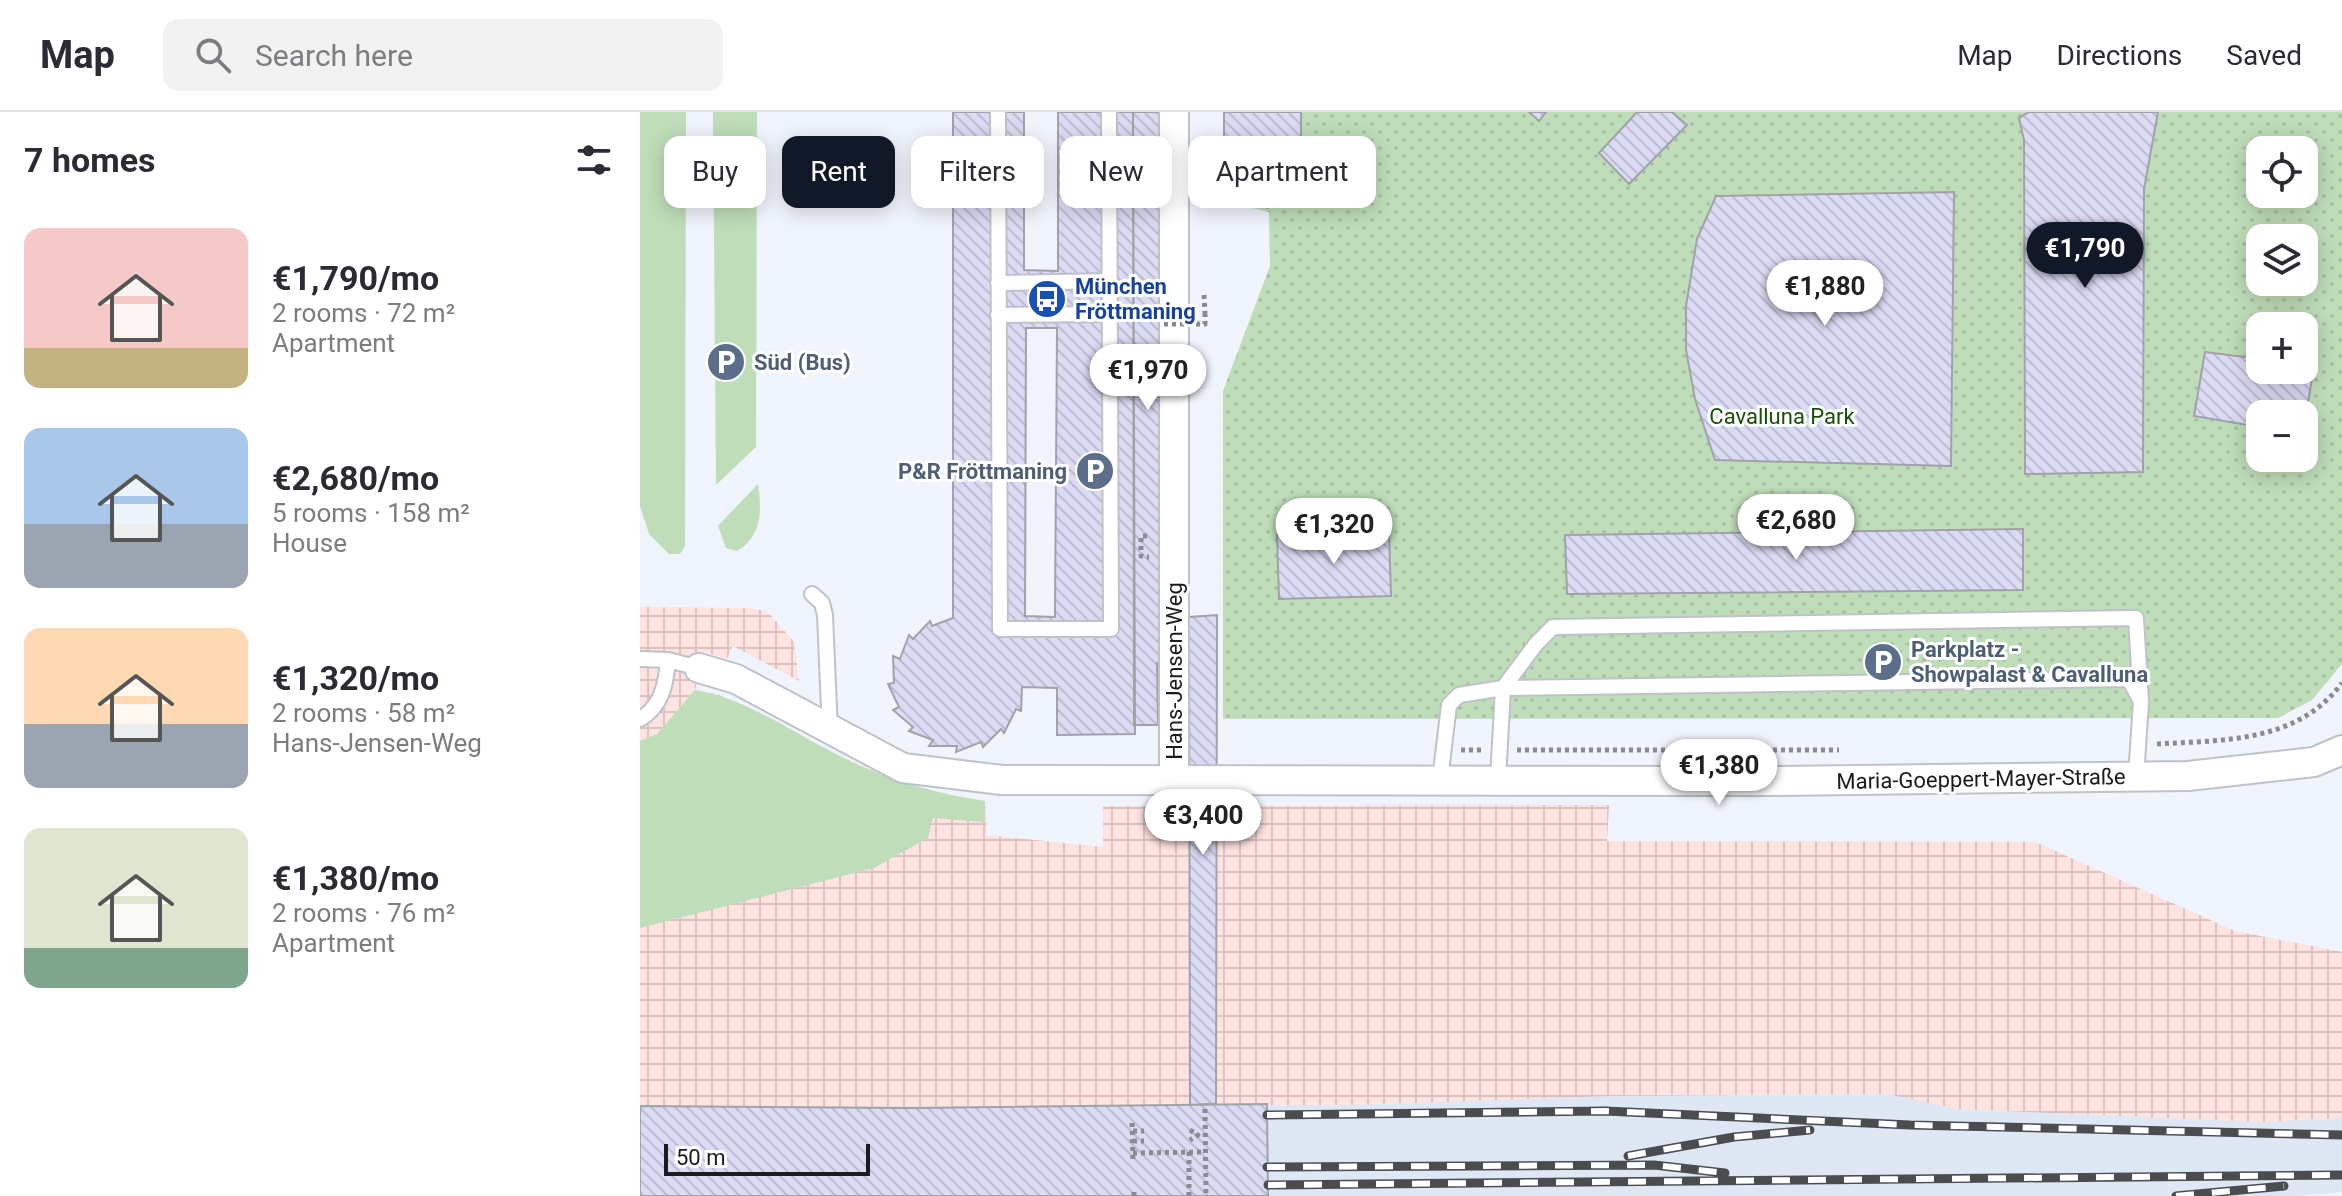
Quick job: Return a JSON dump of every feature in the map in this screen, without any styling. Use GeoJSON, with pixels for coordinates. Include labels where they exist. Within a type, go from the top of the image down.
{"type":"FeatureCollection","features":[{"type":"Feature","properties":{"kind":"street","name":"Hans-Jensen-Weg"},"geometry":{"type":"LineString","coordinates":[[699,668],[736,679],[830,732],[903,768],[1002,780],[1174,779],[1174,112]]}},
{"type":"Feature","properties":{"kind":"street","name":"Maria-Goeppert-Mayer-Straße"},"geometry":{"type":"LineString","coordinates":[[2259,770],[2301,756],[2342,727]]}},
{"type":"Feature","properties":{"kind":"street","name":"Maria-Goeppert-Mayer-Straße"},"geometry":{"type":"LineString","coordinates":[[1174,779],[2136,777],[2259,770],[2314,762],[2342,750]]}},
{"type":"Feature","properties":{"kind":"lane"},"geometry":{"type":"LineString","coordinates":[[998,112],[1000,629],[1111,629],[1109,112]]}},
{"type":"Feature","properties":{"kind":"lane"},"geometry":{"type":"LineString","coordinates":[[998,283],[1110,281]]}},
{"type":"Feature","properties":{"kind":"lane"},"geometry":{"type":"LineString","coordinates":[[998,315],[1111,314]]}},
{"type":"Feature","properties":{"kind":"lane"},"geometry":{"type":"LineString","coordinates":[[812,594],[822,603],[825,615],[830,732]]}},
{"type":"Feature","properties":{"kind":"lane"},"geometry":{"type":"LineString","coordinates":[[1498,780],[1503,688],[1553,627],[2136,618],[2141,702],[2136,777]]}},
{"type":"Feature","properties":{"kind":"lane"},"geometry":{"type":"LineString","coordinates":[[640,659],[668,660],[699,668]]}},
{"type":"Feature","properties":{"kind":"lane"},"geometry":{"type":"LineString","coordinates":[[640,719],[652,711],[666,687],[668,660]]}},
{"type":"Feature","properties":{"kind":"lane"},"geometry":{"type":"LineString","coordinates":[[1440,780],[1441,750],[1449,705],[1459,695],[1503,688],[2129,679],[2141,702]]}},
{"type":"Feature","properties":{"kind":"path"},"geometry":{"type":"LineString","coordinates":[[1164,324],[1205,324],[1205,314]]}},
{"type":"Feature","properties":{"kind":"path"},"geometry":{"type":"LineString","coordinates":[[1150,536],[1141,536],[1141,556],[1150,557]]}},
{"type":"Feature","properties":{"kind":"path"},"geometry":{"type":"LineString","coordinates":[[2139,745],[2272,734],[2308,713],[2342,683]]}},
{"type":"Feature","properties":{"kind":"path"},"geometry":{"type":"LineString","coordinates":[[1441,750],[1845,750]]}},
{"type":"Feature","properties":{"kind":"path"},"geometry":{"type":"LineString","coordinates":[[1205,1109],[1206,1196]]}},
{"type":"Feature","properties":{"kind":"path"},"geometry":{"type":"LineString","coordinates":[[1132,1123],[1133,1162]]}},
{"type":"Feature","properties":{"kind":"path"},"geometry":{"type":"LineString","coordinates":[[1190,1130],[1206,1135]]}},
{"type":"Feature","properties":{"kind":"path"},"geometry":{"type":"LineString","coordinates":[[1133,1131],[1144,1131]]}},
{"type":"Feature","properties":{"kind":"path"},"geometry":{"type":"LineString","coordinates":[[1190,1140],[1198,1135]]}},
{"type":"Feature","properties":{"kind":"path"},"geometry":{"type":"LineString","coordinates":[[1133,1141],[1144,1141]]}},
{"type":"Feature","properties":{"kind":"path"},"geometry":{"type":"LineString","coordinates":[[1189,1152],[1189,1196]]}},
{"type":"Feature","properties":{"kind":"path"},"geometry":{"type":"LineString","coordinates":[[1133,1153],[1205,1152]]}},
{"type":"Feature","properties":{"kind":"shaded area"},"geometry":{"type":"Polygon","coordinates":[[[640,607],[750,608],[768,612],[794,642],[799,681],[733,646],[727,659],[705,652],[695,690],[717,694],[836,755],[892,778],[934,793],[985,801],[987,835],[1103,847],[1103,806],[1609,805],[1607,841],[2035,842],[2235,931],[2342,952],[2342,1118],[2262,1122],[1958,1109],[1887,1094],[1610,1096],[1353,1105],[640,1107],[640,607]]]}},
{"type":"Feature","properties":{"kind":"shaded area"},"geometry":{"type":"Polygon","coordinates":[[[1609,805],[1607,841],[2035,842],[2235,931],[2342,952],[2342,1192],[2296,1196],[640,1196],[640,928],[1103,847],[1103,806],[1609,805]]]}},
{"type":"Feature","properties":{"kind":"green space"},"geometry":{"type":"Polygon","coordinates":[[[640,112],[686,112],[686,136],[664,136],[664,208],[686,208],[685,546],[680,554],[669,554],[649,534],[640,506],[640,112]]]}},
{"type":"Feature","properties":{"kind":"green space"},"geometry":{"type":"Polygon","coordinates":[[[713,112],[757,112],[757,136],[713,136],[713,112]]]}},
{"type":"Feature","properties":{"kind":"green space","name":"Cavalluna Park"},"geometry":{"type":"Polygon","coordinates":[[[1231,112],[2342,112],[2342,664],[2312,700],[2278,718],[1223,719],[1223,391],[1270,266],[1269,212],[1252,208],[1376,208],[1376,136],[1231,136],[1231,112]]]}},
{"type":"Feature","properties":{"kind":"green space"},"geometry":{"type":"Polygon","coordinates":[[[714,208],[757,208],[756,447],[716,485],[714,208]]]}},
{"type":"Feature","properties":{"kind":"green space"},"geometry":{"type":"Polygon","coordinates":[[[758,484],[760,513],[756,530],[737,551],[726,548],[718,526],[758,484]]]}},
{"type":"Feature","properties":{"kind":"green space"},"geometry":{"type":"Polygon","coordinates":[[[695,690],[749,707],[852,762],[888,777],[946,794],[985,801],[985,822],[933,818],[928,838],[874,868],[640,928],[640,741],[657,734],[695,690]]]}},
{"type":"Feature","properties":{"kind":"building","name":"P&R Fröttmaning"},"geometry":{"type":"Polygon","coordinates":[[[953,112],[1024,112],[1024,136],[953,136],[953,112]]]}},
{"type":"Feature","properties":{"kind":"building","name":"P&R Fröttmaning"},"geometry":{"type":"Polygon","coordinates":[[[1058,112],[1133,112],[1133,136],[1060,136],[1060,208],[1133,208],[1135,734],[1057,735],[1057,688],[1022,687],[1021,711],[1016,709],[1004,733],[1001,729],[983,747],[981,742],[956,752],[957,746],[929,746],[933,740],[909,731],[913,727],[893,710],[899,707],[888,684],[894,683],[893,656],[900,659],[909,635],[913,639],[930,621],[932,626],[953,618],[953,208],[1024,208],[1024,270],[1058,271],[1058,112]],[[1026,328],[1025,616],[1055,617],[1057,328],[1026,328]]]}},
{"type":"Feature","properties":{"kind":"building"},"geometry":{"type":"Polygon","coordinates":[[[1133,112],[1163,112],[1163,136],[1133,136],[1133,112]]]}},
{"type":"Feature","properties":{"kind":"building"},"geometry":{"type":"Polygon","coordinates":[[[1224,112],[1301,112],[1301,136],[1224,136],[1224,112]]]}},
{"type":"Feature","properties":{"kind":"building"},"geometry":{"type":"Polygon","coordinates":[[[1529,112],[1546,112],[1539,121],[1529,112]]]}},
{"type":"Feature","properties":{"kind":"building"},"geometry":{"type":"Polygon","coordinates":[[[1637,112],[1672,112],[1687,125],[1629,184],[1599,153],[1637,112]]]}},
{"type":"Feature","properties":{"kind":"building"},"geometry":{"type":"Polygon","coordinates":[[[2029,112],[2158,112],[2144,189],[2143,472],[2025,474],[2024,140],[2019,118],[2029,112]]]}},
{"type":"Feature","properties":{"kind":"building"},"geometry":{"type":"Polygon","coordinates":[[[1954,192],[1951,466],[1715,460],[1695,399],[1686,350],[1686,306],[1697,239],[1716,196],[1954,192]]]}},
{"type":"Feature","properties":{"kind":"building"},"geometry":{"type":"Polygon","coordinates":[[[1133,208],[1163,208],[1164,663],[1157,663],[1158,725],[1134,725],[1133,208]]]}},
{"type":"Feature","properties":{"kind":"building"},"geometry":{"type":"Polygon","coordinates":[[[2205,352],[2246,357],[2246,384],[2311,384],[2308,400],[2246,400],[2246,425],[2194,416],[2205,352]]]}},
{"type":"Feature","properties":{"kind":"building"},"geometry":{"type":"Polygon","coordinates":[[[2023,529],[2023,590],[1567,594],[1565,535],[2023,529]]]}},
{"type":"Feature","properties":{"kind":"building"},"geometry":{"type":"Polygon","coordinates":[[[1389,532],[1391,596],[1279,599],[1277,535],[1389,532]]]}},
{"type":"Feature","properties":{"kind":"building"},"geometry":{"type":"Polygon","coordinates":[[[1217,615],[1216,1104],[1190,1105],[1189,617],[1217,615]]]}},
{"type":"Feature","properties":{"kind":"building"},"geometry":{"type":"Polygon","coordinates":[[[1267,1104],[1268,1196],[640,1196],[640,1106],[913,1108],[1267,1104]]]}},
{"type":"Feature","properties":{"kind":"railway"},"geometry":{"type":"LineString","coordinates":[[1267,1115],[1605,1111],[1910,1125],[2342,1135]]}},
{"type":"Feature","properties":{"kind":"railway"},"geometry":{"type":"LineString","coordinates":[[1628,1156],[1734,1137],[1810,1130]]}},
{"type":"Feature","properties":{"kind":"railway"},"geometry":{"type":"LineString","coordinates":[[1267,1167],[1654,1165],[1725,1173]]}},
{"type":"Feature","properties":{"kind":"railway"},"geometry":{"type":"LineString","coordinates":[[1268,1185],[2342,1175]]}},
{"type":"Feature","properties":{"kind":"railway"},"geometry":{"type":"LineString","coordinates":[[2176,1196],[2284,1186]]}},
{"type":"Feature","properties":{"kind":"place","name":"München Fröttmaning"},"geometry":{"type":"Point","coordinates":[1047,299]}},
{"type":"Feature","properties":{"kind":"place","name":"Süd (Bus)"},"geometry":{"type":"Point","coordinates":[726,362]}},
{"type":"Feature","properties":{"kind":"place","name":"P&R Fröttmaning"},"geometry":{"type":"Point","coordinates":[1095,471]}},
{"type":"Feature","properties":{"kind":"place","name":"Parkplatz - Showpalast & Cavalluna"},"geometry":{"type":"Point","coordinates":[1883,662]}}]}
